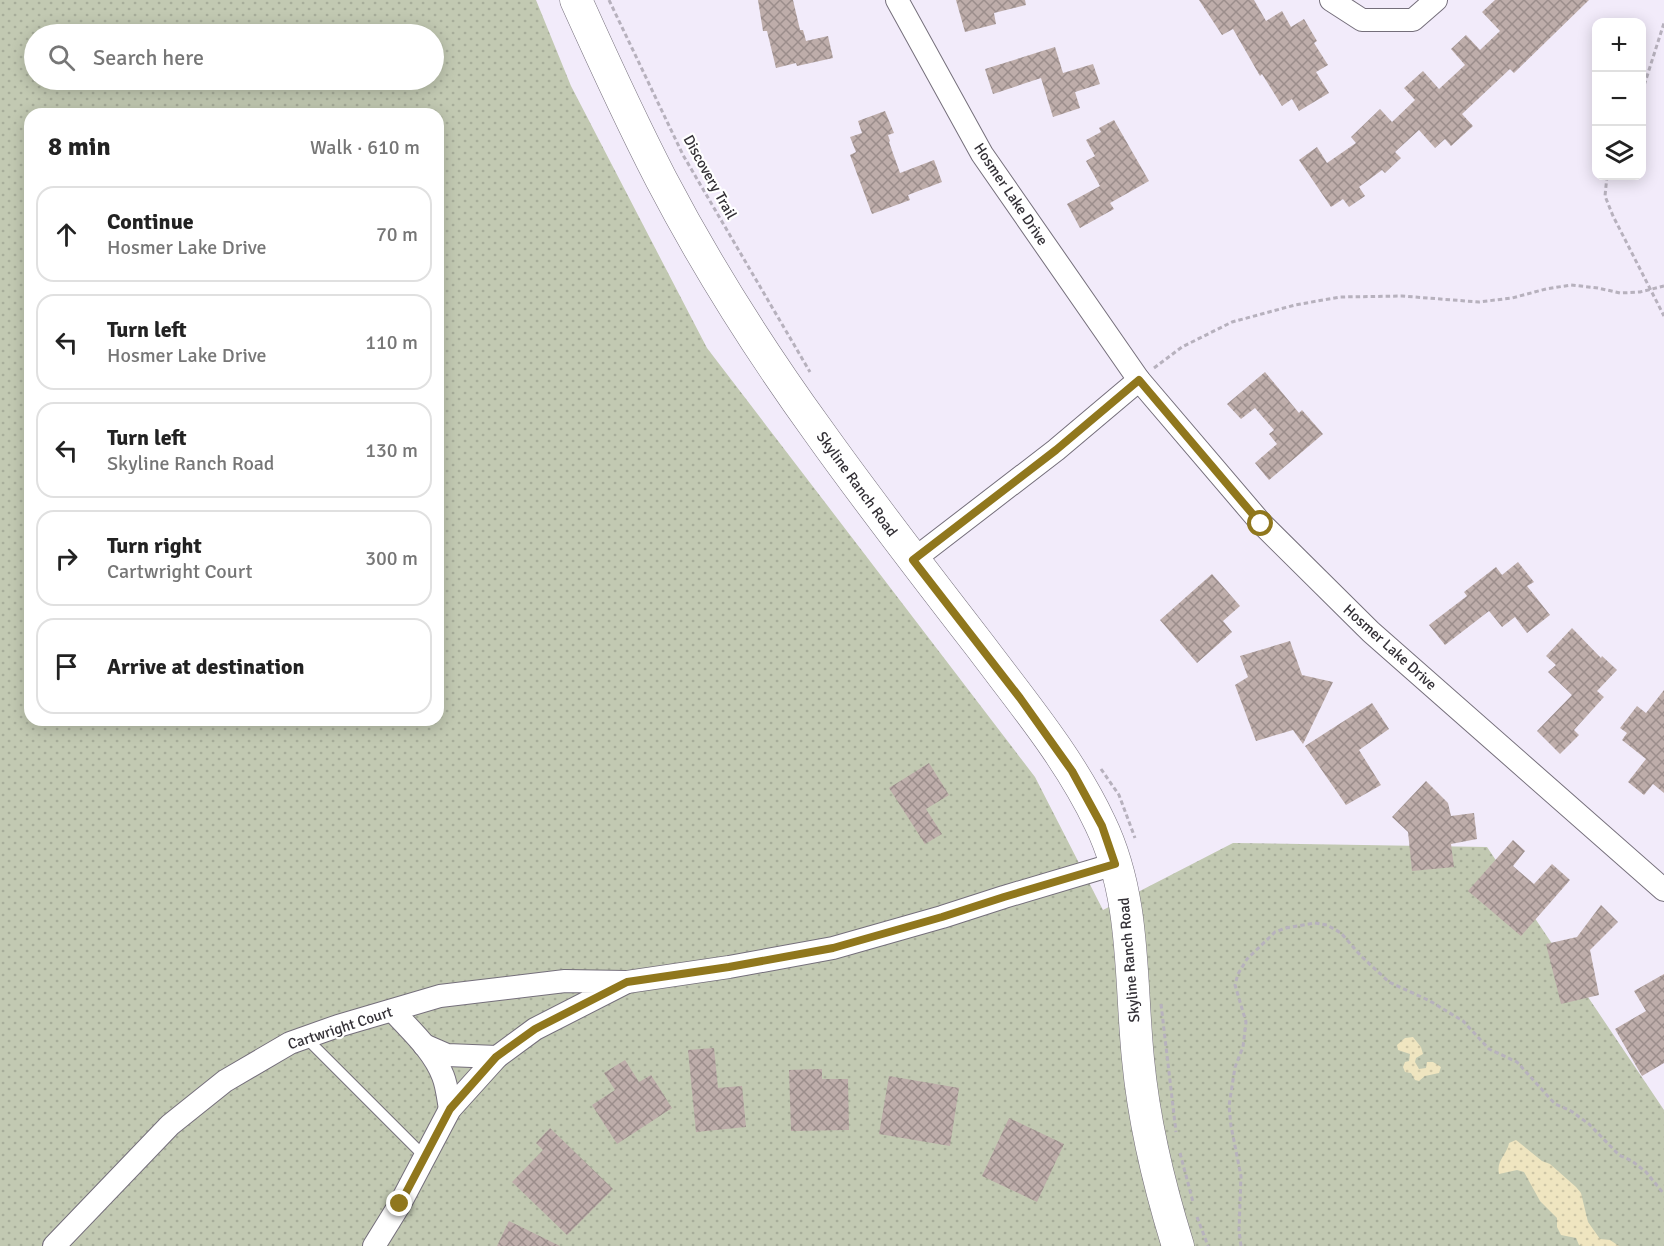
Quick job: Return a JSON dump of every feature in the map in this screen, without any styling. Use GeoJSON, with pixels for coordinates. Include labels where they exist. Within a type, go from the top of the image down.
{"type":"FeatureCollection","features":[{"type":"Feature","properties":{"kind":"street","name":"Skyline Ranch Road"},"geometry":{"type":"LineString","coordinates":[[576,0],[610,76],[663,182],[748,330],[913,560],[1020,698],[1072,771],[1102,826],[1115,864],[1128,920],[1138,1061],[1149,1136],[1178,1246]]}},
{"type":"Feature","properties":{"kind":"street","name":"Hosmer Lake Drive"},"geometry":{"type":"LineString","coordinates":[[897,0],[982,154],[1139,380],[1261,524],[1371,633],[1664,890]]}},
{"type":"Feature","properties":{"kind":"street"},"geometry":{"type":"LineString","coordinates":[[1331,0],[1362,20],[1413,20],[1436,0]]}},
{"type":"Feature","properties":{"kind":"street"},"geometry":{"type":"LineString","coordinates":[[913,560],[1056,450],[1139,380]]}},
{"type":"Feature","properties":{"kind":"street","name":"Cartwright Court"},"geometry":{"type":"LineString","coordinates":[[54,1246],[170,1125],[225,1081],[273,1052],[305,1038],[440,996],[565,981],[627,982],[729,967],[833,948],[1115,864]]}},
{"type":"Feature","properties":{"kind":"street","name":"Cartwright Court"},"geometry":{"type":"LineString","coordinates":[[374,1246],[400,1204],[450,1109],[496,1057],[535,1029],[627,982]]}},
{"type":"Feature","properties":{"kind":"street"},"geometry":{"type":"LineString","coordinates":[[393,1011],[424,1045],[443,1076],[450,1109]]}},
{"type":"Feature","properties":{"kind":"street"},"geometry":{"type":"LineString","coordinates":[[424,1045],[447,1054],[496,1057]]}},
{"type":"Feature","properties":{"kind":"lane"},"geometry":{"type":"LineString","coordinates":[[305,1038],[424,1156]]}},
{"type":"Feature","properties":{"kind":"path","name":"Discovery Trail"},"geometry":{"type":"LineString","coordinates":[[609,0],[683,155],[802,360]]}},
{"type":"Feature","properties":{"kind":"path"},"geometry":{"type":"LineString","coordinates":[[1646,77],[1664,23]]}},
{"type":"Feature","properties":{"kind":"path"},"geometry":{"type":"LineString","coordinates":[[1607,180],[1605,196],[1664,316]]}},
{"type":"Feature","properties":{"kind":"path"},"geometry":{"type":"LineString","coordinates":[[1139,380],[1182,347],[1232,322],[1306,303],[1340,297],[1402,296],[1479,302],[1512,298],[1571,285],[1620,293],[1664,286]]}},
{"type":"Feature","properties":{"kind":"path"},"geometry":{"type":"LineString","coordinates":[[1241,1246],[1239,1230],[1241,1176],[1229,1106],[1235,1067],[1243,1047],[1246,1022],[1235,985],[1238,974],[1247,959],[1275,932],[1315,923],[1327,925],[1341,933],[1361,956],[1389,982],[1430,1001],[1463,1021],[1489,1049],[1517,1062],[1555,1104],[1571,1111],[1589,1124],[1619,1155],[1632,1161],[1646,1172],[1664,1194]]}},
{"type":"Feature","properties":{"kind":"green space"},"geometry":{"type":"Polygon","coordinates":[[[0,0],[536,0],[571,86],[707,348],[1035,777],[1103,910],[1233,843],[1487,847],[1664,1110],[1664,1246],[0,1246],[0,0]]]}},
{"type":"Feature","properties":{"kind":"sand"},"geometry":{"type":"Polygon","coordinates":[[[1413,1037],[1421,1047],[1423,1054],[1416,1058],[1415,1062],[1419,1069],[1426,1068],[1427,1062],[1433,1062],[1441,1067],[1439,1073],[1425,1076],[1419,1081],[1415,1080],[1411,1073],[1405,1072],[1403,1067],[1405,1062],[1409,1061],[1410,1054],[1398,1050],[1397,1045],[1405,1038],[1413,1037]]]}},
{"type":"Feature","properties":{"kind":"sand"},"geometry":{"type":"Polygon","coordinates":[[[1516,1140],[1542,1161],[1550,1164],[1576,1187],[1581,1193],[1588,1222],[1600,1239],[1610,1240],[1619,1246],[1582,1246],[1576,1238],[1561,1235],[1557,1227],[1557,1218],[1540,1201],[1524,1172],[1517,1170],[1499,1174],[1500,1161],[1509,1143],[1516,1140]]]}},
{"type":"Feature","properties":{"kind":"building"},"geometry":{"type":"Polygon","coordinates":[[[758,0],[793,0],[800,30],[803,30],[806,41],[828,36],[833,58],[776,68],[767,31],[763,31],[758,0]]]}},
{"type":"Feature","properties":{"kind":"building"},"geometry":{"type":"Polygon","coordinates":[[[956,0],[1025,0],[1026,5],[994,13],[996,24],[965,32],[956,0]]]}},
{"type":"Feature","properties":{"kind":"building"},"geometry":{"type":"Polygon","coordinates":[[[1199,0],[1254,0],[1266,21],[1282,11],[1291,27],[1304,19],[1317,41],[1314,43],[1328,65],[1316,72],[1329,93],[1299,111],[1292,99],[1282,106],[1262,74],[1260,76],[1233,29],[1222,35],[1199,0]]]}},
{"type":"Feature","properties":{"kind":"building"},"geometry":{"type":"Polygon","coordinates":[[[1495,0],[1589,0],[1514,73],[1510,69],[1462,114],[1473,126],[1451,146],[1445,139],[1435,148],[1419,130],[1395,152],[1401,158],[1385,173],[1382,170],[1359,187],[1365,196],[1349,207],[1343,199],[1331,207],[1299,160],[1317,147],[1327,163],[1356,143],[1351,137],[1380,109],[1392,122],[1415,100],[1404,88],[1423,71],[1439,89],[1465,65],[1451,49],[1466,35],[1480,50],[1500,31],[1482,12],[1495,0]]]}},
{"type":"Feature","properties":{"kind":"building"},"geometry":{"type":"Polygon","coordinates":[[[1055,47],[1063,73],[1093,64],[1100,84],[1075,92],[1080,108],[1053,117],[1041,78],[993,94],[985,69],[1055,47]]]}},
{"type":"Feature","properties":{"kind":"building"},"geometry":{"type":"Polygon","coordinates":[[[885,111],[894,133],[888,135],[889,142],[900,173],[934,160],[942,182],[908,195],[910,200],[872,214],[850,155],[856,152],[850,137],[862,133],[858,121],[885,111]]]}},
{"type":"Feature","properties":{"kind":"building"},"geometry":{"type":"Polygon","coordinates":[[[1114,120],[1149,181],[1110,203],[1114,209],[1080,228],[1067,204],[1100,186],[1086,161],[1095,156],[1086,140],[1101,132],[1099,128],[1114,120]]]}},
{"type":"Feature","properties":{"kind":"building"},"geometry":{"type":"Polygon","coordinates":[[[1265,372],[1299,413],[1302,410],[1323,434],[1269,480],[1255,463],[1277,444],[1269,434],[1274,430],[1255,408],[1241,419],[1227,404],[1265,372]]]}},
{"type":"Feature","properties":{"kind":"building"},"geometry":{"type":"Polygon","coordinates":[[[1518,562],[1534,582],[1527,586],[1550,615],[1527,633],[1515,617],[1502,627],[1489,611],[1445,645],[1429,625],[1467,596],[1464,592],[1496,567],[1502,575],[1518,562]]]}},
{"type":"Feature","properties":{"kind":"building"},"geometry":{"type":"Polygon","coordinates":[[[1212,574],[1240,606],[1223,621],[1232,632],[1197,663],[1160,620],[1212,574]]]}},
{"type":"Feature","properties":{"kind":"building"},"geometry":{"type":"Polygon","coordinates":[[[1572,628],[1601,658],[1602,656],[1617,670],[1597,691],[1604,697],[1574,730],[1579,735],[1560,754],[1537,731],[1572,695],[1548,672],[1556,665],[1546,656],[1572,628]]]}},
{"type":"Feature","properties":{"kind":"building"},"geometry":{"type":"Polygon","coordinates":[[[1290,641],[1302,675],[1333,682],[1303,744],[1293,730],[1256,741],[1235,685],[1248,677],[1240,656],[1290,641]]]}},
{"type":"Feature","properties":{"kind":"building"},"geometry":{"type":"Polygon","coordinates":[[[1664,690],[1664,793],[1653,784],[1644,795],[1628,782],[1646,759],[1622,740],[1627,733],[1620,728],[1637,706],[1646,713],[1664,690]]]}},
{"type":"Feature","properties":{"kind":"building"},"geometry":{"type":"Polygon","coordinates":[[[1372,703],[1389,729],[1359,750],[1381,785],[1346,805],[1305,746],[1372,703]]]}},
{"type":"Feature","properties":{"kind":"building"},"geometry":{"type":"Polygon","coordinates":[[[929,763],[949,795],[926,809],[942,834],[925,844],[889,788],[929,763]]]}},
{"type":"Feature","properties":{"kind":"building"},"geometry":{"type":"Polygon","coordinates":[[[1426,781],[1448,803],[1451,816],[1474,813],[1477,839],[1451,844],[1454,867],[1412,871],[1408,832],[1392,817],[1426,781]]]}},
{"type":"Feature","properties":{"kind":"building"},"geometry":{"type":"Polygon","coordinates":[[[1513,840],[1525,851],[1513,866],[1534,884],[1552,864],[1570,880],[1521,936],[1468,891],[1513,840]]]}},
{"type":"Feature","properties":{"kind":"building"},"geometry":{"type":"Polygon","coordinates":[[[1601,905],[1618,922],[1590,950],[1599,995],[1561,1004],[1546,944],[1577,937],[1601,905]]]}},
{"type":"Feature","properties":{"kind":"building"},"geometry":{"type":"Polygon","coordinates":[[[1664,974],[1664,1063],[1642,1076],[1615,1029],[1646,1011],[1634,991],[1664,974]]]}},
{"type":"Feature","properties":{"kind":"building"},"geometry":{"type":"Polygon","coordinates":[[[714,1048],[718,1088],[742,1086],[746,1127],[696,1132],[688,1050],[714,1048]]]}},
{"type":"Feature","properties":{"kind":"building"},"geometry":{"type":"Polygon","coordinates":[[[625,1060],[639,1082],[651,1075],[672,1108],[617,1144],[592,1105],[615,1090],[604,1073],[625,1060]]]}},
{"type":"Feature","properties":{"kind":"building"},"geometry":{"type":"Polygon","coordinates":[[[822,1069],[822,1079],[848,1079],[849,1130],[791,1131],[789,1070],[822,1069]]]}},
{"type":"Feature","properties":{"kind":"building"},"geometry":{"type":"Polygon","coordinates":[[[889,1076],[959,1088],[950,1146],[879,1134],[889,1076]]]}},
{"type":"Feature","properties":{"kind":"building"},"geometry":{"type":"Polygon","coordinates":[[[1009,1118],[1064,1144],[1037,1202],[982,1176],[1009,1118]]]}},
{"type":"Feature","properties":{"kind":"building"},"geometry":{"type":"Polygon","coordinates":[[[550,1128],[613,1189],[567,1235],[512,1182],[543,1150],[536,1143],[550,1128]]]}},
{"type":"Feature","properties":{"kind":"building"},"geometry":{"type":"Polygon","coordinates":[[[509,1221],[560,1246],[497,1246],[509,1221]]]}},
{"type":"Feature","properties":{"kind":"route"},"geometry":{"type":"LineString","coordinates":[[400,1204],[450,1109],[496,1057],[535,1029],[627,982],[729,967],[833,948],[1115,864],[1102,826],[1072,771],[1020,698],[913,560],[1056,450],[1139,380],[1261,524]]}}]}
